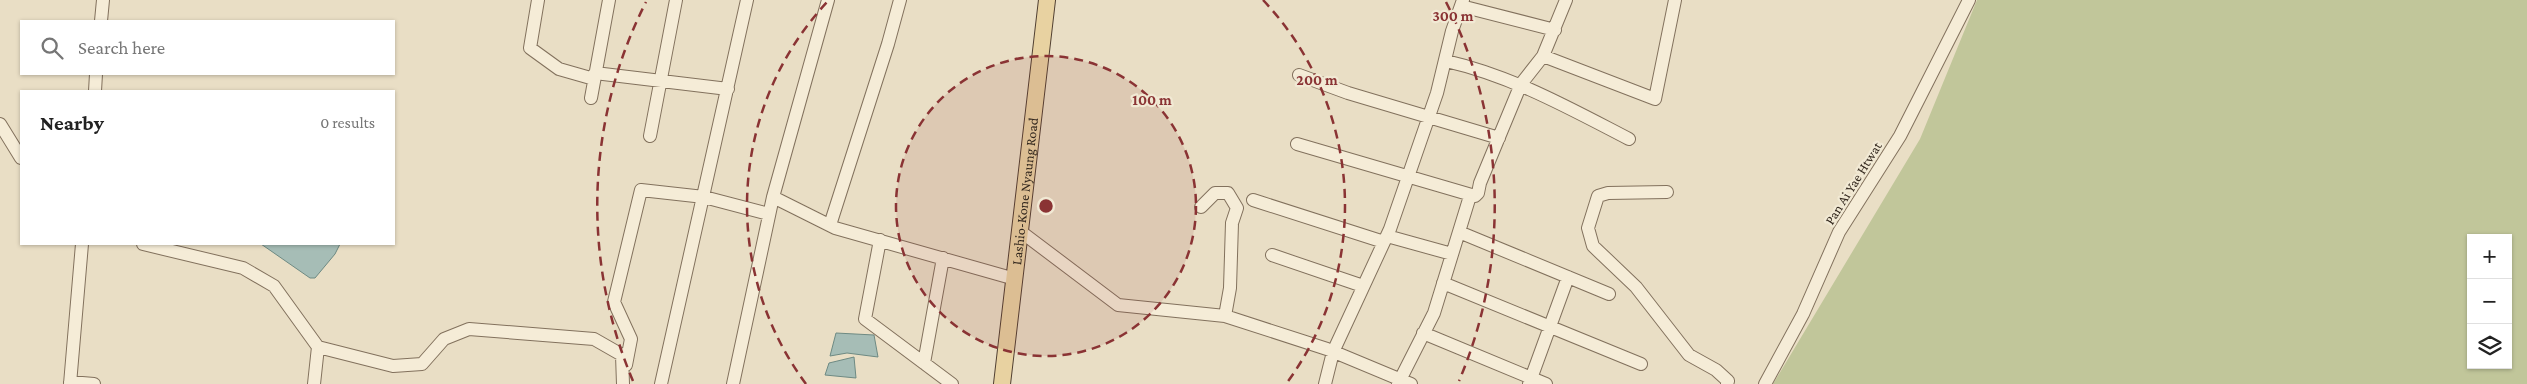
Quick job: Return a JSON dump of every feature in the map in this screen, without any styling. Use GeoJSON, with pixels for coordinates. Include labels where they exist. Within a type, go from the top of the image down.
{"type":"FeatureCollection","features":[{"type":"Feature","properties":{"kind":"main road","name":"Lashio-Kone Nyaung Road"},"geometry":{"type":"LineString","coordinates":[[1002,384],[1047,0]]}},
{"type":"Feature","properties":{"kind":"street"},"geometry":{"type":"LineString","coordinates":[[101,20],[102,0]]}},
{"type":"Feature","properties":{"kind":"street"},"geometry":{"type":"LineString","coordinates":[[538,0],[530,48],[559,69],[595,76],[728,89]]}},
{"type":"Feature","properties":{"kind":"street"},"geometry":{"type":"LineString","coordinates":[[591,98],[609,0]]}},
{"type":"Feature","properties":{"kind":"street"},"geometry":{"type":"LineString","coordinates":[[650,136],[676,0]]}},
{"type":"Feature","properties":{"kind":"street"},"geometry":{"type":"LineString","coordinates":[[661,384],[689,252],[704,197],[747,0]]}},
{"type":"Feature","properties":{"kind":"street"},"geometry":{"type":"LineString","coordinates":[[733,384],[773,197],[828,0]]}},
{"type":"Feature","properties":{"kind":"street"},"geometry":{"type":"LineString","coordinates":[[830,225],[888,44],[900,0]]}},
{"type":"Feature","properties":{"kind":"street"},"geometry":{"type":"LineString","coordinates":[[1297,144],[1408,175],[1470,196],[1478,193],[1522,84],[1543,56],[1566,0]]}},
{"type":"Feature","properties":{"kind":"street"},"geometry":{"type":"LineString","coordinates":[[1543,56],[1655,99],[1675,0]]}},
{"type":"Feature","properties":{"kind":"street","name":"Pan Ai Yae Htwat"},"geometry":{"type":"LineString","coordinates":[[1765,384],[1803,314],[1839,232],[1900,136],[1969,0]]}},
{"type":"Feature","properties":{"kind":"street"},"geometry":{"type":"LineString","coordinates":[[1325,384],[1333,352],[1362,286],[1386,239],[1437,93],[1452,31],[1462,3],[1555,30]]}},
{"type":"Feature","properties":{"kind":"street"},"geometry":{"type":"LineString","coordinates":[[1446,61],[1474,67],[1522,84],[1629,139]]}},
{"type":"Feature","properties":{"kind":"street"},"geometry":{"type":"LineString","coordinates":[[95,90],[96,75]]}},
{"type":"Feature","properties":{"kind":"street"},"geometry":{"type":"LineString","coordinates":[[1299,75],[1348,93],[1428,115],[1499,138]]}},
{"type":"Feature","properties":{"kind":"street"},"geometry":{"type":"LineString","coordinates":[[0,124],[20,156]]}},
{"type":"Feature","properties":{"kind":"street"},"geometry":{"type":"LineString","coordinates":[[623,380],[631,339],[614,302],[641,190],[704,197],[769,214]]}},
{"type":"Feature","properties":{"kind":"street"},"geometry":{"type":"LineString","coordinates":[[1201,207],[1215,192],[1228,193],[1237,208],[1232,223],[1230,288],[1225,316]]}},
{"type":"Feature","properties":{"kind":"street"},"geometry":{"type":"LineString","coordinates":[[1667,192],[1608,192],[1598,196],[1588,228],[1593,246],[1636,287],[1689,355],[1716,370],[1728,381],[1727,384]]}},
{"type":"Feature","properties":{"kind":"street"},"geometry":{"type":"LineString","coordinates":[[1020,231],[1118,306],[1225,316],[1333,352],[1403,382],[1434,313],[1470,196]]}},
{"type":"Feature","properties":{"kind":"street"},"geometry":{"type":"LineString","coordinates":[[773,197],[830,225],[1015,279]]}},
{"type":"Feature","properties":{"kind":"street"},"geometry":{"type":"LineString","coordinates":[[1253,200],[1386,239],[1452,254]]}},
{"type":"Feature","properties":{"kind":"street"},"geometry":{"type":"LineString","coordinates":[[1459,232],[1609,294]]}},
{"type":"Feature","properties":{"kind":"street"},"geometry":{"type":"LineString","coordinates":[[880,240],[865,319],[952,384]]}},
{"type":"Feature","properties":{"kind":"street"},"geometry":{"type":"LineString","coordinates":[[82,245],[70,383],[94,384]]}},
{"type":"Feature","properties":{"kind":"street"},"geometry":{"type":"LineString","coordinates":[[147,245],[243,268],[274,286],[318,347],[393,366],[422,364],[444,339],[469,329],[594,339],[622,355],[623,380]]}},
{"type":"Feature","properties":{"kind":"street"},"geometry":{"type":"LineString","coordinates":[[1272,255],[1362,286]]}},
{"type":"Feature","properties":{"kind":"street"},"geometry":{"type":"LineString","coordinates":[[924,364],[943,258]]}},
{"type":"Feature","properties":{"kind":"street"},"geometry":{"type":"LineString","coordinates":[[1530,381],[1568,277]]}},
{"type":"Feature","properties":{"kind":"street"},"geometry":{"type":"LineString","coordinates":[[1443,283],[1641,364]]}},
{"type":"Feature","properties":{"kind":"street"},"geometry":{"type":"LineString","coordinates":[[1423,334],[1530,381],[1546,384]]}},
{"type":"Feature","properties":{"kind":"street"},"geometry":{"type":"LineString","coordinates":[[314,384],[318,347]]}},
{"type":"Feature","properties":{"kind":"green space"},"geometry":{"type":"Polygon","coordinates":[[[1977,0],[2527,0],[2527,384],[1773,384],[1920,139],[1977,0]]]}},
{"type":"Feature","properties":{"kind":"water"},"geometry":{"type":"Polygon","coordinates":[[[262,245],[340,245],[335,254],[315,278],[310,278],[262,245]]]}},
{"type":"Feature","properties":{"kind":"water"},"geometry":{"type":"Polygon","coordinates":[[[836,333],[874,335],[878,357],[847,353],[830,356],[836,333]]]}},
{"type":"Feature","properties":{"kind":"water"},"geometry":{"type":"Polygon","coordinates":[[[854,357],[856,378],[825,375],[829,363],[854,357]]]}}]}
